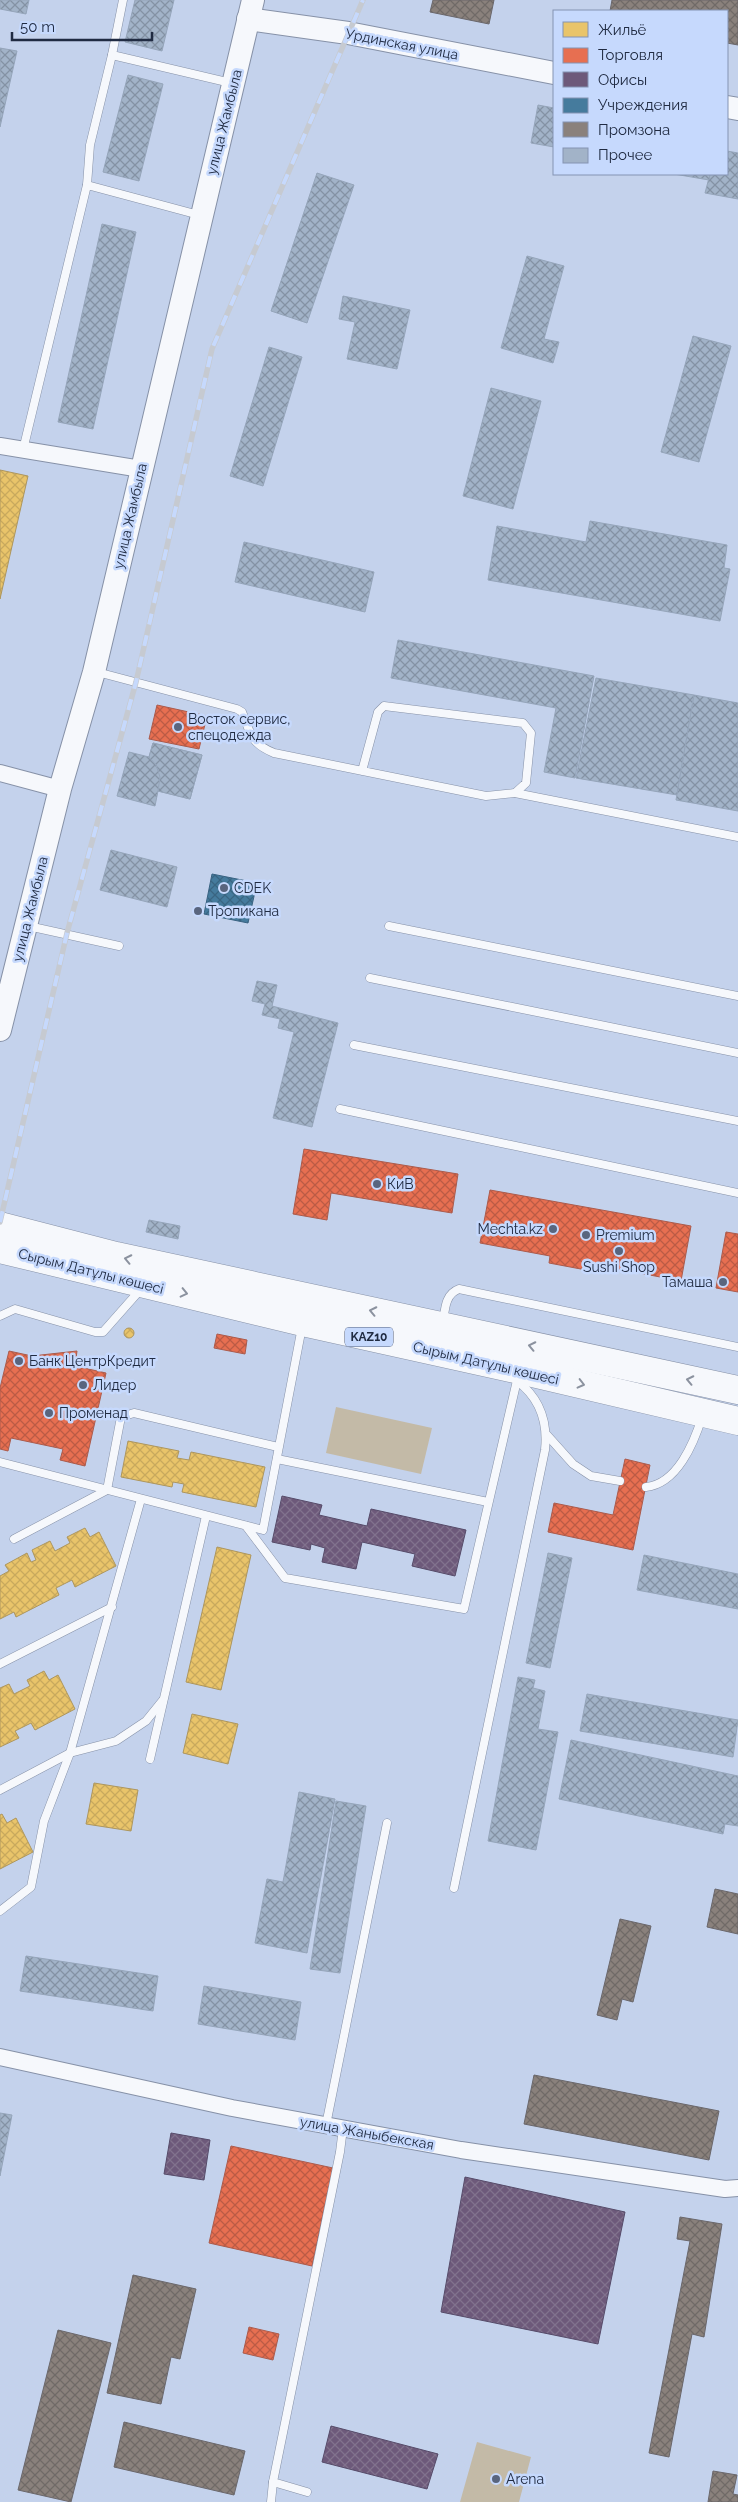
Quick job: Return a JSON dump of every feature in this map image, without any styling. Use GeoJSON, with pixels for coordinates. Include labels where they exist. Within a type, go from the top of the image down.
{"type":"FeatureCollection","features":[{"type":"Feature","properties":{"kind":"highway","name":"Сырым Датұлы көшесі"},"geometry":{"type":"LineString","coordinates":[[0,1226],[116,1256],[738,1390]]}},
{"type":"Feature","properties":{"kind":"highway","name":"Сырым Датұлы көшесі"},"geometry":{"type":"LineString","coordinates":[[0,1249],[518,1375],[738,1421]]}},
{"type":"Feature","properties":{"kind":"street","name":"Урдинская улица"},"geometry":{"type":"LineString","coordinates":[[250,10],[348,33],[553,73]]}},
{"type":"Feature","properties":{"kind":"street","name":"улица Жамбыла"},"geometry":{"type":"LineString","coordinates":[[0,1030],[60,789],[94,672],[250,10]]}},
{"type":"Feature","properties":{"kind":"street"},"geometry":{"type":"LineString","coordinates":[[0,446],[141,469]]}},
{"type":"Feature","properties":{"kind":"street"},"geometry":{"type":"LineString","coordinates":[[0,773],[60,789]]}},
{"type":"Feature","properties":{"kind":"street","name":"улица Жаныбекская"},"geometry":{"type":"LineString","coordinates":[[0,2057],[232,2108],[461,2150],[725,2189],[738,2188]]}},
{"type":"Feature","properties":{"kind":"lane"},"geometry":{"type":"LineString","coordinates":[[23,451],[87,185],[90,145],[123,0]]}},
{"type":"Feature","properties":{"kind":"lane"},"geometry":{"type":"LineString","coordinates":[[112,55],[233,84]]}},
{"type":"Feature","properties":{"kind":"lane"},"geometry":{"type":"LineString","coordinates":[[87,185],[201,215]]}},
{"type":"Feature","properties":{"kind":"lane"},"geometry":{"type":"LineString","coordinates":[[94,672],[237,709],[242,712],[253,740],[262,748],[274,753],[486,796],[516,793],[738,837]]}},
{"type":"Feature","properties":{"kind":"lane"},"geometry":{"type":"LineString","coordinates":[[362,771],[379,708],[389,705],[454,713],[523,723],[531,733],[526,783],[516,793]]}},
{"type":"Feature","properties":{"kind":"lane"},"geometry":{"type":"LineString","coordinates":[[26,925],[119,946]]}},
{"type":"Feature","properties":{"kind":"lane"},"geometry":{"type":"LineString","coordinates":[[389,926],[738,996]]}},
{"type":"Feature","properties":{"kind":"lane"},"geometry":{"type":"LineString","coordinates":[[370,978],[738,1053]]}},
{"type":"Feature","properties":{"kind":"lane"},"geometry":{"type":"LineString","coordinates":[[354,1045],[738,1121]]}},
{"type":"Feature","properties":{"kind":"lane"},"geometry":{"type":"LineString","coordinates":[[340,1109],[738,1193]]}},
{"type":"Feature","properties":{"kind":"lane"},"geometry":{"type":"LineString","coordinates":[[0,1316],[15,1309],[95,1332],[103,1332],[145,1284]]}},
{"type":"Feature","properties":{"kind":"lane"},"geometry":{"type":"LineString","coordinates":[[443,1326],[447,1300],[452,1292],[459,1289],[738,1347]]}},
{"type":"Feature","properties":{"kind":"lane"},"geometry":{"type":"LineString","coordinates":[[0,1462],[263,1530],[302,1322]]}},
{"type":"Feature","properties":{"kind":"lane"},"geometry":{"type":"LineString","coordinates":[[454,1888],[541,1473],[547,1435],[539,1404],[518,1375]]}},
{"type":"Feature","properties":{"kind":"lane"},"geometry":{"type":"LineString","coordinates":[[246,1526],[285,1578],[464,1609],[518,1375]]}},
{"type":"Feature","properties":{"kind":"lane"},"geometry":{"type":"LineString","coordinates":[[107,1490],[121,1418],[134,1413],[278,1447]]}},
{"type":"Feature","properties":{"kind":"lane"},"geometry":{"type":"LineString","coordinates":[[646,1487],[657,1486],[682,1461],[695,1440],[703,1414]]}},
{"type":"Feature","properties":{"kind":"lane"},"geometry":{"type":"LineString","coordinates":[[547,1435],[573,1464],[591,1476],[620,1481]]}},
{"type":"Feature","properties":{"kind":"lane"},"geometry":{"type":"LineString","coordinates":[[277,1460],[488,1502]]}},
{"type":"Feature","properties":{"kind":"lane"},"geometry":{"type":"LineString","coordinates":[[14,1538],[107,1490]]}},
{"type":"Feature","properties":{"kind":"lane"},"geometry":{"type":"LineString","coordinates":[[0,1911],[31,1887],[44,1821],[70,1753],[141,1499]]}},
{"type":"Feature","properties":{"kind":"lane"},"geometry":{"type":"LineString","coordinates":[[150,1759],[206,1516]]}},
{"type":"Feature","properties":{"kind":"lane"},"geometry":{"type":"LineString","coordinates":[[0,1664],[112,1607]]}},
{"type":"Feature","properties":{"kind":"lane"},"geometry":{"type":"LineString","coordinates":[[0,1790],[70,1753],[116,1741],[146,1721],[165,1698]]}},
{"type":"Feature","properties":{"kind":"lane"},"geometry":{"type":"LineString","coordinates":[[271,2502],[273,2482],[340,2152],[334,2127],[387,1823]]}},
{"type":"Feature","properties":{"kind":"lane"},"geometry":{"type":"LineString","coordinates":[[273,2482],[307,2492]]}},
{"type":"Feature","properties":{"kind":"shaded area"},"geometry":{"type":"Polygon","coordinates":[[[336,1407],[432,1428],[421,1474],[326,1453],[336,1407]]]}},
{"type":"Feature","properties":{"kind":"shaded area","name":"Arena"},"geometry":{"type":"Polygon","coordinates":[[[477,2442],[531,2457],[519,2502],[460,2502],[477,2442]]]}},
{"type":"Feature","properties":{"kind":"building: Жильё"},"geometry":{"type":"Polygon","coordinates":[[[0,470],[28,476],[0,599],[0,470]]]}},
{"type":"Feature","properties":{"kind":"building: Жильё"},"geometry":{"type":"Polygon","coordinates":[[[129,1328],[134,1333],[129,1338],[124,1333],[129,1328]]]}},
{"type":"Feature","properties":{"kind":"building: Жильё"},"geometry":{"type":"Polygon","coordinates":[[[128,1441],[179,1451],[177,1458],[189,1460],[191,1452],[265,1467],[256,1507],[182,1492],[184,1484],[173,1482],[172,1487],[121,1477],[128,1441]]]}},
{"type":"Feature","properties":{"kind":"building: Жильё"},"geometry":{"type":"Polygon","coordinates":[[[85,1528],[90,1537],[99,1532],[116,1566],[75,1587],[72,1580],[56,1588],[59,1595],[16,1617],[14,1612],[0,1619],[0,1576],[9,1571],[5,1565],[27,1553],[31,1562],[36,1560],[32,1550],[50,1541],[55,1551],[70,1543],[67,1537],[85,1528]]]}},
{"type":"Feature","properties":{"kind":"building: Жильё"},"geometry":{"type":"Polygon","coordinates":[[[217,1547],[251,1555],[221,1690],[186,1682],[217,1547]]]}},
{"type":"Feature","properties":{"kind":"building: Жильё"},"geometry":{"type":"Polygon","coordinates":[[[44,1671],[49,1680],[58,1675],[75,1709],[35,1730],[31,1723],[15,1731],[19,1738],[0,1747],[0,1688],[9,1684],[14,1694],[30,1686],[27,1680],[44,1671]]]}},
{"type":"Feature","properties":{"kind":"building: Жильё"},"geometry":{"type":"Polygon","coordinates":[[[192,1714],[238,1724],[228,1764],[183,1753],[192,1714]]]}},
{"type":"Feature","properties":{"kind":"building: Жильё"},"geometry":{"type":"Polygon","coordinates":[[[94,1783],[138,1790],[131,1831],[86,1824],[94,1783]]]}},
{"type":"Feature","properties":{"kind":"building: Жильё"},"geometry":{"type":"Polygon","coordinates":[[[2,1814],[7,1823],[16,1818],[33,1852],[0,1869],[0,1815],[2,1814]]]}},
{"type":"Feature","properties":{"kind":"building: Торговля","name":"Восток сервис, спецодежда"},"geometry":{"type":"Polygon","coordinates":[[[157,705],[207,716],[199,749],[149,739],[157,705]]]}},
{"type":"Feature","properties":{"kind":"building: Торговля","name":"КиВ"},"geometry":{"type":"Polygon","coordinates":[[[304,1149],[458,1174],[452,1213],[331,1193],[327,1220],[293,1214],[304,1149]]]}},
{"type":"Feature","properties":{"kind":"building: Торговля","name":"Premium"},"geometry":{"type":"Polygon","coordinates":[[[490,1190],[691,1226],[681,1281],[603,1266],[602,1273],[549,1263],[550,1256],[480,1243],[490,1190]]]}},
{"type":"Feature","properties":{"kind":"building: Торговля"},"geometry":{"type":"Polygon","coordinates":[[[726,1232],[738,1234],[738,1292],[716,1288],[726,1232]]]}},
{"type":"Feature","properties":{"kind":"building: Торговля"},"geometry":{"type":"Polygon","coordinates":[[[217,1334],[247,1340],[245,1354],[214,1348],[217,1334]]]}},
{"type":"Feature","properties":{"kind":"building: Торговля","name":"Променад"},"geometry":{"type":"Polygon","coordinates":[[[9,1351],[32,1356],[77,1351],[75,1366],[106,1373],[85,1466],[60,1460],[63,1449],[11,1438],[8,1451],[0,1449],[0,1388],[9,1351]]]}},
{"type":"Feature","properties":{"kind":"building: Торговля"},"geometry":{"type":"Polygon","coordinates":[[[625,1459],[650,1465],[633,1550],[548,1532],[554,1503],[613,1515],[625,1459]]]}},
{"type":"Feature","properties":{"kind":"building: Торговля"},"geometry":{"type":"Polygon","coordinates":[[[231,2146],[333,2168],[312,2266],[209,2243],[231,2146]]]}},
{"type":"Feature","properties":{"kind":"building: Торговля"},"geometry":{"type":"Polygon","coordinates":[[[249,2327],[279,2334],[273,2360],[243,2353],[249,2327]]]}},
{"type":"Feature","properties":{"kind":"building: Офисы"},"geometry":{"type":"Polygon","coordinates":[[[282,1496],[322,1505],[319,1515],[367,1526],[371,1509],[466,1530],[455,1576],[412,1566],[415,1554],[362,1542],[356,1569],[322,1562],[325,1548],[311,1544],[310,1550],[272,1542],[282,1496]]]}},
{"type":"Feature","properties":{"kind":"building: Офисы"},"geometry":{"type":"Polygon","coordinates":[[[171,2133],[210,2140],[204,2180],[164,2174],[171,2133]]]}},
{"type":"Feature","properties":{"kind":"building: Офисы"},"geometry":{"type":"Polygon","coordinates":[[[465,2177],[625,2212],[598,2344],[441,2312],[465,2177]]]}},
{"type":"Feature","properties":{"kind":"building: Офисы"},"geometry":{"type":"Polygon","coordinates":[[[331,2426],[438,2454],[427,2489],[322,2462],[331,2426]]]}},
{"type":"Feature","properties":{"kind":"building: Учреждения"},"geometry":{"type":"Polygon","coordinates":[[[212,874],[257,883],[248,923],[204,914],[212,874]]]}},
{"type":"Feature","properties":{"kind":"building: Промзона"},"geometry":{"type":"Polygon","coordinates":[[[433,0],[494,0],[489,24],[430,12],[433,0]]]}},
{"type":"Feature","properties":{"kind":"building: Промзона"},"geometry":{"type":"Polygon","coordinates":[[[612,0],[738,0],[738,45],[728,43],[728,10],[610,10],[612,0]]]}},
{"type":"Feature","properties":{"kind":"building: Промзона"},"geometry":{"type":"Polygon","coordinates":[[[715,1889],[738,1894],[738,1934],[707,1927],[715,1889]]]}},
{"type":"Feature","properties":{"kind":"building: Промзона"},"geometry":{"type":"Polygon","coordinates":[[[620,1919],[651,1926],[633,2002],[622,1999],[617,2020],[597,2015],[620,1919]]]}},
{"type":"Feature","properties":{"kind":"building: Промзона"},"geometry":{"type":"Polygon","coordinates":[[[534,2075],[719,2111],[709,2160],[524,2124],[534,2075]]]}},
{"type":"Feature","properties":{"kind":"building: Промзона"},"geometry":{"type":"Polygon","coordinates":[[[680,2217],[722,2224],[704,2337],[692,2334],[669,2457],[649,2453],[690,2241],[677,2239],[680,2217]]]}},
{"type":"Feature","properties":{"kind":"building: Промзона"},"geometry":{"type":"Polygon","coordinates":[[[133,2275],[196,2289],[180,2359],[171,2357],[161,2404],[107,2393],[133,2275]]]}},
{"type":"Feature","properties":{"kind":"building: Промзона"},"geometry":{"type":"Polygon","coordinates":[[[58,2330],[111,2343],[71,2502],[18,2490],[58,2330]]]}},
{"type":"Feature","properties":{"kind":"building: Промзона"},"geometry":{"type":"Polygon","coordinates":[[[124,2422],[245,2451],[234,2495],[114,2467],[124,2422]]]}},
{"type":"Feature","properties":{"kind":"building: Промзона"},"geometry":{"type":"Polygon","coordinates":[[[713,2471],[737,2475],[733,2494],[738,2495],[738,2502],[708,2502],[713,2471]]]}},
{"type":"Feature","properties":{"kind":"building: Прочее"},"geometry":{"type":"Polygon","coordinates":[[[0,0],[29,0],[26,14],[0,9],[0,0]]]}},
{"type":"Feature","properties":{"kind":"building: Прочее"},"geometry":{"type":"Polygon","coordinates":[[[135,0],[174,0],[162,51],[125,42],[135,0]]]}},
{"type":"Feature","properties":{"kind":"building: Прочее"},"geometry":{"type":"Polygon","coordinates":[[[0,48],[17,51],[0,127],[0,48]]]}},
{"type":"Feature","properties":{"kind":"building: Прочее"},"geometry":{"type":"Polygon","coordinates":[[[128,75],[163,84],[139,181],[103,172],[128,75]]]}},
{"type":"Feature","properties":{"kind":"building: Прочее"},"geometry":{"type":"Polygon","coordinates":[[[538,105],[553,108],[553,147],[531,143],[538,105]]]}},
{"type":"Feature","properties":{"kind":"building: Прочее"},"geometry":{"type":"Polygon","coordinates":[[[728,151],[738,153],[738,199],[705,193],[710,175],[728,175],[728,151]]]}},
{"type":"Feature","properties":{"kind":"building: Прочее"},"geometry":{"type":"Polygon","coordinates":[[[317,173],[354,185],[307,323],[271,311],[317,173]]]}},
{"type":"Feature","properties":{"kind":"building: Прочее"},"geometry":{"type":"Polygon","coordinates":[[[680,175],[710,175],[709,180],[680,175]]]}},
{"type":"Feature","properties":{"kind":"building: Прочее"},"geometry":{"type":"Polygon","coordinates":[[[102,224],[136,232],[93,429],[58,422],[102,224]]]}},
{"type":"Feature","properties":{"kind":"building: Прочее"},"geometry":{"type":"Polygon","coordinates":[[[527,256],[564,266],[544,339],[559,342],[553,363],[501,348],[527,256]]]}},
{"type":"Feature","properties":{"kind":"building: Прочее"},"geometry":{"type":"Polygon","coordinates":[[[343,296],[410,310],[397,369],[347,359],[355,322],[339,319],[343,296]]]}},
{"type":"Feature","properties":{"kind":"building: Прочее"},"geometry":{"type":"Polygon","coordinates":[[[693,336],[731,346],[699,462],[661,452],[693,336]]]}},
{"type":"Feature","properties":{"kind":"building: Прочее"},"geometry":{"type":"Polygon","coordinates":[[[269,347],[302,357],[263,486],[230,476],[269,347]]]}},
{"type":"Feature","properties":{"kind":"building: Прочее"},"geometry":{"type":"Polygon","coordinates":[[[491,388],[541,401],[513,509],[463,496],[491,388]]]}},
{"type":"Feature","properties":{"kind":"building: Прочее"},"geometry":{"type":"Polygon","coordinates":[[[590,521],[727,545],[724,568],[730,569],[720,621],[488,580],[497,526],[586,542],[590,521]]]}},
{"type":"Feature","properties":{"kind":"building: Прочее"},"geometry":{"type":"Polygon","coordinates":[[[244,542],[374,572],[365,612],[235,582],[244,542]]]}},
{"type":"Feature","properties":{"kind":"building: Прочее"},"geometry":{"type":"Polygon","coordinates":[[[398,640],[594,676],[575,778],[544,772],[556,708],[391,678],[398,640]]]}},
{"type":"Feature","properties":{"kind":"building: Прочее"},"geometry":{"type":"Polygon","coordinates":[[[596,678],[694,695],[677,795],[576,778],[596,678]]]}},
{"type":"Feature","properties":{"kind":"building: Прочее"},"geometry":{"type":"Polygon","coordinates":[[[694,695],[738,703],[738,811],[676,800],[694,695]]]}},
{"type":"Feature","properties":{"kind":"building: Прочее"},"geometry":{"type":"Polygon","coordinates":[[[153,743],[202,755],[190,799],[158,791],[155,806],[117,796],[129,752],[149,757],[153,743]]]}},
{"type":"Feature","properties":{"kind":"building: Прочее"},"geometry":{"type":"Polygon","coordinates":[[[153,743],[202,755],[190,799],[158,791],[160,777],[156,765],[149,757],[153,743]]]}},
{"type":"Feature","properties":{"kind":"building: Прочее"},"geometry":{"type":"Polygon","coordinates":[[[111,850],[177,867],[167,907],[100,890],[111,850]]]}},
{"type":"Feature","properties":{"kind":"building: Прочее"},"geometry":{"type":"Polygon","coordinates":[[[257,981],[277,985],[272,1006],[338,1023],[312,1127],[273,1118],[294,1032],[278,1028],[280,1019],[262,1015],[265,1004],[252,1001],[257,981]]]}},
{"type":"Feature","properties":{"kind":"building: Прочее"},"geometry":{"type":"Polygon","coordinates":[[[149,1220],[180,1226],[178,1239],[146,1232],[149,1220]]]}},
{"type":"Feature","properties":{"kind":"building: Прочее"},"geometry":{"type":"Polygon","coordinates":[[[548,1553],[572,1558],[550,1668],[526,1663],[548,1553]]]}},
{"type":"Feature","properties":{"kind":"building: Прочее"},"geometry":{"type":"Polygon","coordinates":[[[644,1555],[738,1574],[738,1609],[637,1590],[644,1555]]]}},
{"type":"Feature","properties":{"kind":"building: Прочее"},"geometry":{"type":"Polygon","coordinates":[[[518,1677],[535,1680],[533,1688],[545,1691],[538,1729],[558,1732],[536,1850],[488,1841],[518,1677]]]}},
{"type":"Feature","properties":{"kind":"building: Прочее"},"geometry":{"type":"Polygon","coordinates":[[[587,1694],[738,1720],[733,1757],[580,1731],[587,1694]]]}},
{"type":"Feature","properties":{"kind":"building: Прочее"},"geometry":{"type":"Polygon","coordinates":[[[571,1740],[738,1776],[738,1826],[725,1824],[723,1834],[559,1799],[571,1740]]]}},
{"type":"Feature","properties":{"kind":"building: Прочее"},"geometry":{"type":"Polygon","coordinates":[[[299,1792],[335,1799],[307,1953],[255,1943],[267,1879],[283,1882],[299,1792]]]}},
{"type":"Feature","properties":{"kind":"building: Прочее"},"geometry":{"type":"Polygon","coordinates":[[[336,1801],[366,1806],[340,1973],[310,1969],[336,1801]]]}},
{"type":"Feature","properties":{"kind":"building: Прочее"},"geometry":{"type":"Polygon","coordinates":[[[26,1956],[158,1976],[153,2011],[20,1991],[26,1956]]]}},
{"type":"Feature","properties":{"kind":"building: Прочее"},"geometry":{"type":"Polygon","coordinates":[[[204,1986],[301,2002],[295,2040],[198,2024],[204,1986]]]}},
{"type":"Feature","properties":{"kind":"building: Прочее"},"geometry":{"type":"Polygon","coordinates":[[[0,2113],[12,2115],[0,2176],[0,2113]]]}},
{"type":"Feature","properties":{"kind":"railway"},"geometry":{"type":"LineString","coordinates":[[0,1222],[67,933],[136,682],[212,349],[363,0]]}},
{"type":"Feature","properties":{"kind":"place","name":"Восток сервис, спецодежда"},"geometry":{"type":"Point","coordinates":[178,727]}},
{"type":"Feature","properties":{"kind":"place","name":"CDEK"},"geometry":{"type":"Point","coordinates":[224,888]}},
{"type":"Feature","properties":{"kind":"place","name":"Тропикана"},"geometry":{"type":"Point","coordinates":[198,911]}},
{"type":"Feature","properties":{"kind":"place","name":"КиВ"},"geometry":{"type":"Point","coordinates":[377,1184]}},
{"type":"Feature","properties":{"kind":"place","name":"Mechta.kz"},"geometry":{"type":"Point","coordinates":[553,1229]}},
{"type":"Feature","properties":{"kind":"place","name":"Premium"},"geometry":{"type":"Point","coordinates":[586,1235]}},
{"type":"Feature","properties":{"kind":"place","name":"Sushi Shop"},"geometry":{"type":"Point","coordinates":[619,1251]}},
{"type":"Feature","properties":{"kind":"place","name":"Тамаша"},"geometry":{"type":"Point","coordinates":[723,1282]}},
{"type":"Feature","properties":{"kind":"place","name":"Банк ЦентрКредит"},"geometry":{"type":"Point","coordinates":[19,1361]}},
{"type":"Feature","properties":{"kind":"place","name":"Лидер"},"geometry":{"type":"Point","coordinates":[83,1385]}},
{"type":"Feature","properties":{"kind":"place","name":"Променад"},"geometry":{"type":"Point","coordinates":[49,1413]}},
{"type":"Feature","properties":{"kind":"place","name":"Arena"},"geometry":{"type":"Point","coordinates":[496,2479]}}]}
